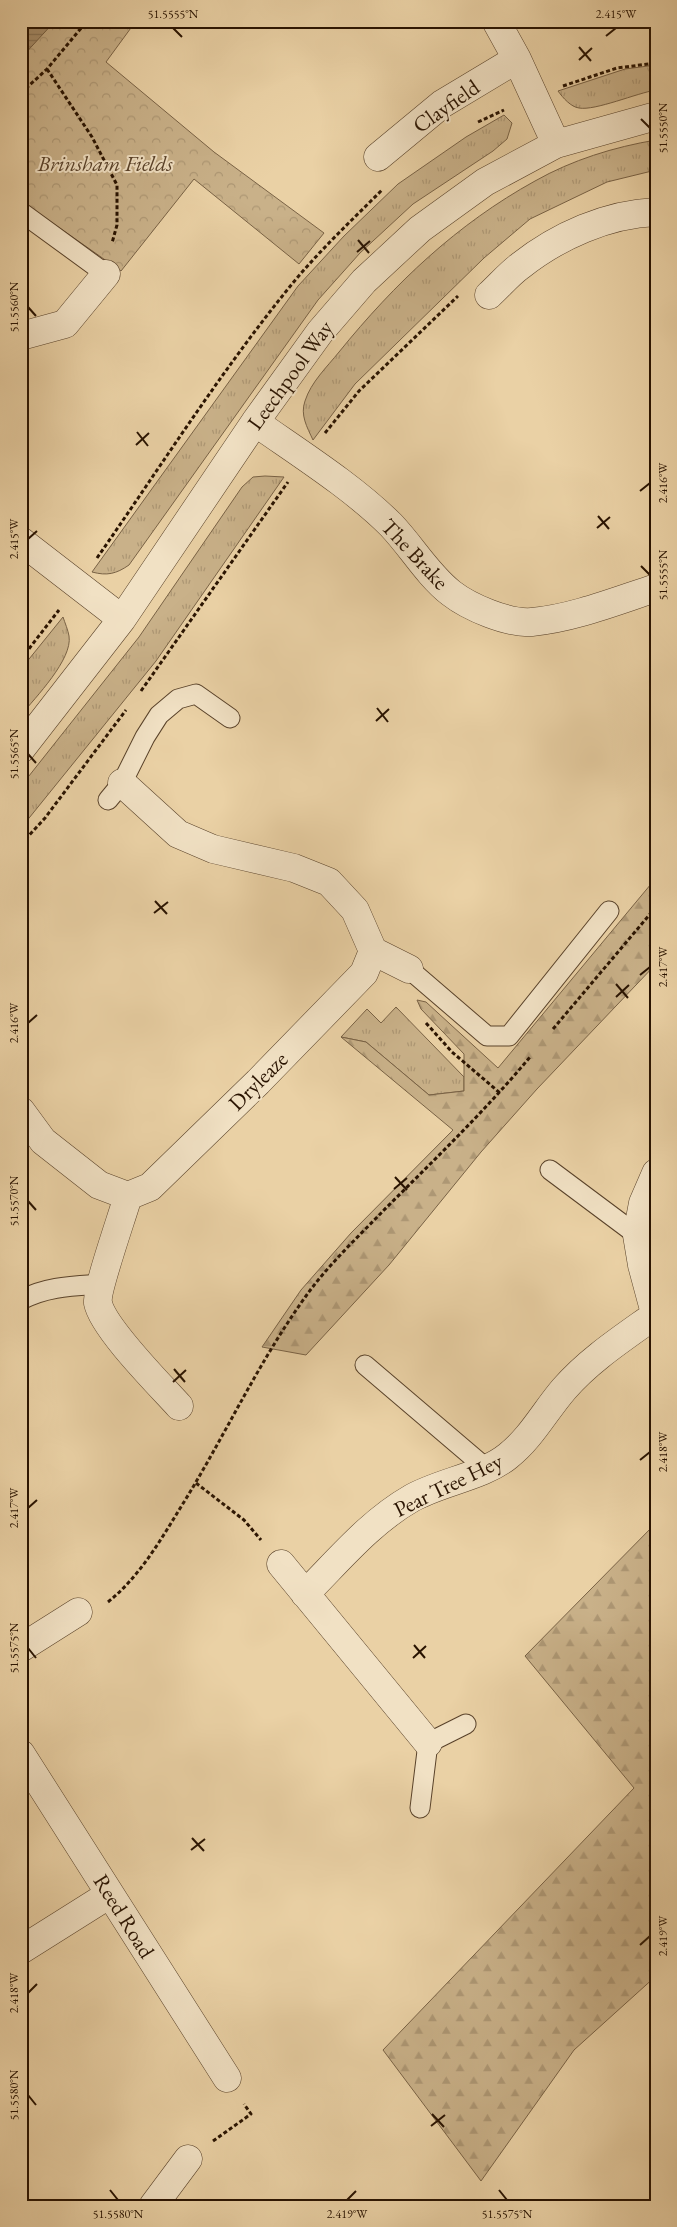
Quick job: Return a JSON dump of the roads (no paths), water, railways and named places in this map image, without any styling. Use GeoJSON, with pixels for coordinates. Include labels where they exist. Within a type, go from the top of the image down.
{"type":"FeatureCollection","features":[{"type":"Feature","properties":{"kind":"street"},"geometry":{"type":"LineString","coordinates":[[496,21],[517,59],[556,144]]}},
{"type":"Feature","properties":{"kind":"street","name":"Clayfield"},"geometry":{"type":"LineString","coordinates":[[378,157],[442,104],[517,59]]}},
{"type":"Feature","properties":{"kind":"street","name":"Leechpool Way"},"geometry":{"type":"LineString","coordinates":[[21,749],[122,619],[255,422],[320,332],[364,281],[420,229],[485,182],[556,144],[656,116]]}},
{"type":"Feature","properties":{"kind":"street"},"geometry":{"type":"LineString","coordinates":[[489,295],[520,266],[549,246],[598,222],[640,213],[656,212]]}},
{"type":"Feature","properties":{"kind":"street"},"geometry":{"type":"LineString","coordinates":[[21,336],[66,324],[106,274]]}},
{"type":"Feature","properties":{"kind":"street","name":"The Brake"},"geometry":{"type":"LineString","coordinates":[[255,422],[337,480],[391,525],[431,574],[452,594],[492,615],[530,622],[575,613],[656,588]]}},
{"type":"Feature","properties":{"kind":"street"},"geometry":{"type":"LineString","coordinates":[[21,542],[122,619]]}},
{"type":"Feature","properties":{"kind":"street"},"geometry":{"type":"LineString","coordinates":[[115,791],[178,834],[213,849],[294,868],[329,882],[355,910],[373,951],[409,969]]}},
{"type":"Feature","properties":{"kind":"street","name":"Dryleaze"},"geometry":{"type":"LineString","coordinates":[[128,1196],[150,1187],[258,1082],[364,973],[373,951]]}},
{"type":"Feature","properties":{"kind":"street"},"geometry":{"type":"LineString","coordinates":[[21,1111],[43,1141],[99,1185],[128,1196],[98,1303],[111,1329],[179,1406]]}},
{"type":"Feature","properties":{"kind":"street","name":"Pear Tree Hey"},"geometry":{"type":"LineString","coordinates":[[305,1594],[375,1522],[412,1498],[487,1468],[508,1457],[524,1441],[565,1388],[595,1359],[655,1316],[642,1265],[637,1235],[643,1203],[656,1173]]}},
{"type":"Feature","properties":{"kind":"street"},"geometry":{"type":"LineString","coordinates":[[280,1564],[428,1743]]}},
{"type":"Feature","properties":{"kind":"street"},"geometry":{"type":"LineString","coordinates":[[21,1648],[78,1612]]}},
{"type":"Feature","properties":{"kind":"street","name":"Reed Road"},"geometry":{"type":"LineString","coordinates":[[21,1754],[227,2078]]}},
{"type":"Feature","properties":{"kind":"street"},"geometry":{"type":"LineString","coordinates":[[21,1950],[110,1894]]}},
{"type":"Feature","properties":{"kind":"street"},"geometry":{"type":"LineString","coordinates":[[153,2206],[188,2159]]}},
{"type":"Feature","properties":{"kind":"lane"},"geometry":{"type":"LineString","coordinates":[[21,212],[106,274]]}},
{"type":"Feature","properties":{"kind":"lane"},"geometry":{"type":"LineString","coordinates":[[115,791],[159,715],[178,699],[196,694],[230,718]]}},
{"type":"Feature","properties":{"kind":"lane"},"geometry":{"type":"LineString","coordinates":[[409,969],[487,1036],[509,1036],[608,911]]}},
{"type":"Feature","properties":{"kind":"lane"},"geometry":{"type":"LineString","coordinates":[[550,1170],[637,1235]]}},
{"type":"Feature","properties":{"kind":"lane"},"geometry":{"type":"LineString","coordinates":[[21,1300],[37,1291],[66,1286],[102,1284]]}},
{"type":"Feature","properties":{"kind":"lane"},"geometry":{"type":"LineString","coordinates":[[365,1365],[487,1468]]}},
{"type":"Feature","properties":{"kind":"lane"},"geometry":{"type":"LineString","coordinates":[[420,1808],[428,1743],[466,1724]]}},
{"type":"Feature","properties":{"kind":"park label","name":"Brinsham Fields"},"geometry":{"type":"Point","coordinates":[105,163]}}]}
